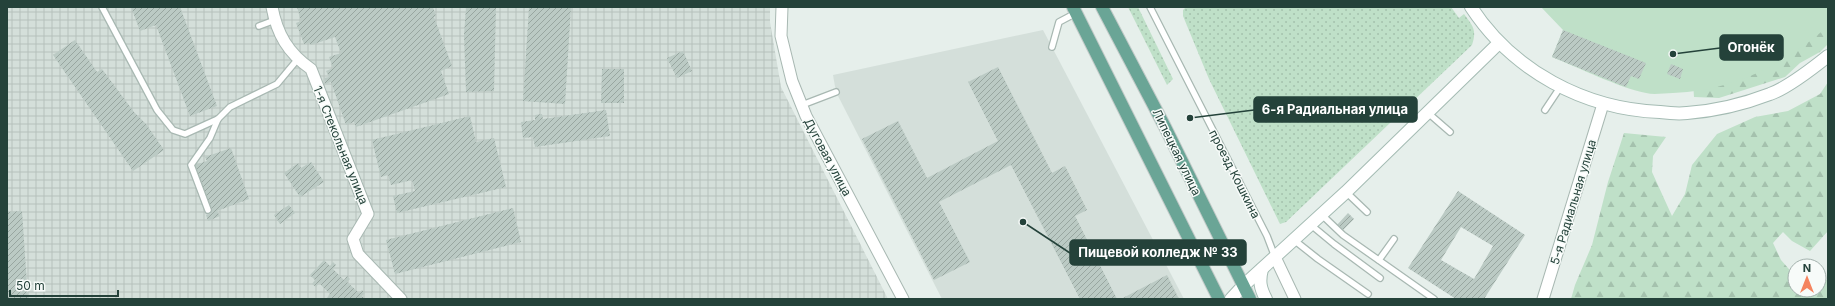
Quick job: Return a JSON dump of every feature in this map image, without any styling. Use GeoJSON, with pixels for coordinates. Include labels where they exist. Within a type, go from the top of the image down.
{"type":"FeatureCollection","features":[{"type":"Feature","properties":{"kind":"main road","name":"Липецкая улица"},"geometry":{"type":"LineString","coordinates":[[1102,7],[1165,127],[1250,299]]}},
{"type":"Feature","properties":{"kind":"main road"},"geometry":{"type":"LineString","coordinates":[[1471,7],[1499,43],[1529,67],[1582,97],[1603,104],[1637,111],[1686,114],[1727,106],[1771,94],[1812,69],[1828,56]]}},
{"type":"Feature","properties":{"kind":"main road"},"geometry":{"type":"LineString","coordinates":[[1074,10],[1219,299]]}},
{"type":"Feature","properties":{"kind":"main road"},"geometry":{"type":"LineString","coordinates":[[1231,299],[1275,256],[1322,215],[1499,43]]}},
{"type":"Feature","properties":{"kind":"main road"},"geometry":{"type":"LineString","coordinates":[[1262,269],[1259,280],[1261,289],[1266,299]]}},
{"type":"Feature","properties":{"kind":"street","name":"1-я Стекольная улица"},"geometry":{"type":"LineString","coordinates":[[272,7],[275,20],[289,50],[297,60],[311,69],[368,214],[353,239],[358,254],[401,299]]}},
{"type":"Feature","properties":{"kind":"street","name":"Дуговая улица"},"geometry":{"type":"LineString","coordinates":[[782,7],[781,36],[792,81],[802,105],[903,299]]}},
{"type":"Feature","properties":{"kind":"street","name":"5-я Радиальная улица"},"geometry":{"type":"LineString","coordinates":[[1543,299],[1603,104]]}},
{"type":"Feature","properties":{"kind":"street","name":"проезд Кошкина"},"geometry":{"type":"LineString","coordinates":[[1275,256],[1294,299]]}},
{"type":"Feature","properties":{"kind":"lane"},"geometry":{"type":"LineString","coordinates":[[102,7],[157,110],[173,130],[185,134],[218,119],[230,107],[277,84],[297,60]]}},
{"type":"Feature","properties":{"kind":"lane","name":"проезд Кошкина"},"geometry":{"type":"LineString","coordinates":[[1150,7],[1263,229],[1275,256]]}},
{"type":"Feature","properties":{"kind":"lane"},"geometry":{"type":"LineString","coordinates":[[1052,47],[1059,22],[1074,10]]}},
{"type":"Feature","properties":{"kind":"lane"},"geometry":{"type":"LineString","coordinates":[[259,26],[275,20]]}},
{"type":"Feature","properties":{"kind":"lane"},"geometry":{"type":"LineString","coordinates":[[1545,110],[1561,86]]}},
{"type":"Feature","properties":{"kind":"lane"},"geometry":{"type":"LineString","coordinates":[[802,105],[836,92]]}},
{"type":"Feature","properties":{"kind":"lane"},"geometry":{"type":"LineString","coordinates":[[1427,112],[1450,132]]}},
{"type":"Feature","properties":{"kind":"lane"},"geometry":{"type":"LineString","coordinates":[[208,210],[191,165],[210,138],[218,119]]}},
{"type":"Feature","properties":{"kind":"lane"},"geometry":{"type":"LineString","coordinates":[[1346,192],[1367,212]]}},
{"type":"Feature","properties":{"kind":"lane"},"geometry":{"type":"LineString","coordinates":[[1322,215],[1343,235],[1434,299]]}},
{"type":"Feature","properties":{"kind":"lane"},"geometry":{"type":"LineString","coordinates":[[1311,225],[1380,278]]}},
{"type":"Feature","properties":{"kind":"lane"},"geometry":{"type":"LineString","coordinates":[[1379,260],[1394,239]]}},
{"type":"Feature","properties":{"kind":"lane"},"geometry":{"type":"LineString","coordinates":[[1294,240],[1318,259],[1368,294]]}},
{"type":"Feature","properties":{"kind":"shaded area"},"geometry":{"type":"Polygon","coordinates":[[[7,7],[770,7],[770,22],[781,87],[888,299],[7,299],[7,7]]]}},
{"type":"Feature","properties":{"kind":"shaded area"},"geometry":{"type":"Polygon","coordinates":[[[1043,30],[1184,299],[942,299],[836,92],[833,75],[1043,30]]]}},
{"type":"Feature","properties":{"kind":"green space"},"geometry":{"type":"Polygon","coordinates":[[[1128,7],[1138,7],[1173,79],[1167,85],[1128,7]]]}},
{"type":"Feature","properties":{"kind":"green space"},"geometry":{"type":"Polygon","coordinates":[[[1186,7],[1451,7],[1459,18],[1464,14],[1472,25],[1474,36],[1472,45],[1286,222],[1280,224],[1209,79],[1183,16],[1183,10],[1186,7]]]}},
{"type":"Feature","properties":{"kind":"green space"},"geometry":{"type":"Polygon","coordinates":[[[1541,7],[1828,7],[1828,26],[1794,53],[1775,64],[1736,81],[1695,91],[1652,94],[1623,86],[1552,57],[1563,30],[1541,7]]]}},
{"type":"Feature","properties":{"kind":"green space"},"geometry":{"type":"Polygon","coordinates":[[[1828,7],[1828,44],[1820,52],[1800,63],[1785,77],[1719,98],[1694,97],[1692,68],[1828,7]]]}},
{"type":"Feature","properties":{"kind":"green space"},"geometry":{"type":"Polygon","coordinates":[[[1828,82],[1828,231],[1810,251],[1792,241],[1783,232],[1773,243],[1781,260],[1787,267],[1787,298],[1827,298],[1827,280],[1828,299],[1571,299],[1575,285],[1592,245],[1608,182],[1624,133],[1666,137],[1653,156],[1652,172],[1672,216],[1685,194],[1692,165],[1717,134],[1755,117],[1788,111],[1820,94],[1828,82]]]}},
{"type":"Feature","properties":{"kind":"building"},"geometry":{"type":"Polygon","coordinates":[[[131,7],[180,7],[217,106],[190,116],[156,25],[140,31],[131,7]]]}},
{"type":"Feature","properties":{"kind":"building"},"geometry":{"type":"Polygon","coordinates":[[[297,7],[433,7],[436,16],[434,17],[452,66],[441,71],[449,94],[356,127],[354,122],[346,125],[331,82],[325,84],[324,78],[329,77],[326,71],[333,68],[329,57],[341,53],[335,37],[311,45],[309,43],[304,44],[296,23],[301,21],[297,7]]]}},
{"type":"Feature","properties":{"kind":"building"},"geometry":{"type":"Polygon","coordinates":[[[466,7],[496,7],[494,91],[466,92],[464,35],[466,7]]]}},
{"type":"Feature","properties":{"kind":"building"},"geometry":{"type":"Polygon","coordinates":[[[529,7],[571,7],[565,104],[523,101],[529,7]]]}},
{"type":"Feature","properties":{"kind":"building"},"geometry":{"type":"Polygon","coordinates":[[[1563,30],[1646,63],[1639,79],[1631,76],[1626,87],[1552,57],[1563,30]]]}},
{"type":"Feature","properties":{"kind":"building"},"geometry":{"type":"Polygon","coordinates":[[[75,40],[97,72],[102,69],[134,112],[146,124],[164,150],[133,171],[53,55],[75,40]]]}},
{"type":"Feature","properties":{"kind":"building"},"geometry":{"type":"Polygon","coordinates":[[[683,51],[692,71],[677,78],[667,58],[683,51]]]}},
{"type":"Feature","properties":{"kind":"building"},"geometry":{"type":"Polygon","coordinates":[[[1671,64],[1683,69],[1680,79],[1667,74],[1671,64]]]}},
{"type":"Feature","properties":{"kind":"building"},"geometry":{"type":"Polygon","coordinates":[[[998,67],[1052,173],[1065,166],[1087,210],[1075,216],[1117,299],[1080,299],[1011,165],[939,202],[970,262],[934,280],[862,139],[898,121],[927,178],[998,141],[968,82],[998,67]]]}},
{"type":"Feature","properties":{"kind":"building"},"geometry":{"type":"Polygon","coordinates":[[[602,69],[624,69],[624,103],[601,103],[602,69]]]}},
{"type":"Feature","properties":{"kind":"building"},"geometry":{"type":"Polygon","coordinates":[[[606,110],[610,136],[535,147],[533,137],[523,138],[521,122],[535,120],[535,115],[542,114],[543,119],[606,110]]]}},
{"type":"Feature","properties":{"kind":"building"},"geometry":{"type":"Polygon","coordinates":[[[470,116],[476,142],[494,138],[506,187],[397,213],[393,196],[415,191],[412,180],[391,185],[388,175],[381,177],[372,140],[470,116]]]}},
{"type":"Feature","properties":{"kind":"building"},"geometry":{"type":"Polygon","coordinates":[[[231,148],[249,199],[217,211],[220,216],[208,221],[206,215],[212,213],[195,165],[207,161],[205,157],[231,148]]]}},
{"type":"Feature","properties":{"kind":"building"},"geometry":{"type":"Polygon","coordinates":[[[311,162],[324,182],[300,197],[284,173],[298,163],[301,168],[311,162]]]}},
{"type":"Feature","properties":{"kind":"building"},"geometry":{"type":"Polygon","coordinates":[[[1458,191],[1525,235],[1484,299],[1456,299],[1408,268],[1458,191]],[[1461,227],[1441,260],[1474,279],[1493,246],[1461,227]]]}},
{"type":"Feature","properties":{"kind":"building"},"geometry":{"type":"Polygon","coordinates":[[[289,205],[295,213],[280,224],[274,215],[289,205]]]}},
{"type":"Feature","properties":{"kind":"building"},"geometry":{"type":"Polygon","coordinates":[[[513,208],[521,242],[395,274],[386,240],[513,208]]]}},
{"type":"Feature","properties":{"kind":"building"},"geometry":{"type":"Polygon","coordinates":[[[22,211],[28,299],[7,299],[7,212],[22,211]]]}},
{"type":"Feature","properties":{"kind":"building"},"geometry":{"type":"Polygon","coordinates":[[[1348,213],[1354,219],[1343,230],[1337,225],[1348,213]]]}},
{"type":"Feature","properties":{"kind":"building"},"geometry":{"type":"Polygon","coordinates":[[[324,260],[330,266],[333,262],[336,265],[333,269],[344,280],[347,276],[350,279],[347,282],[359,293],[362,290],[365,293],[362,296],[365,299],[327,298],[330,294],[319,283],[316,287],[312,284],[315,280],[310,275],[324,260]]]}},
{"type":"Feature","properties":{"kind":"building"},"geometry":{"type":"Polygon","coordinates":[[[1167,275],[1179,299],[1121,299],[1167,275]]]}},
{"type":"Feature","properties":{"kind":"place","name":"Огонёк"},"geometry":{"type":"Point","coordinates":[1673,54]}},
{"type":"Feature","properties":{"kind":"place","name":"6-я Радиальная улица"},"geometry":{"type":"Point","coordinates":[1190,118]}},
{"type":"Feature","properties":{"kind":"place","name":"Пищевой колледж № 33"},"geometry":{"type":"Point","coordinates":[1023,222]}}]}
